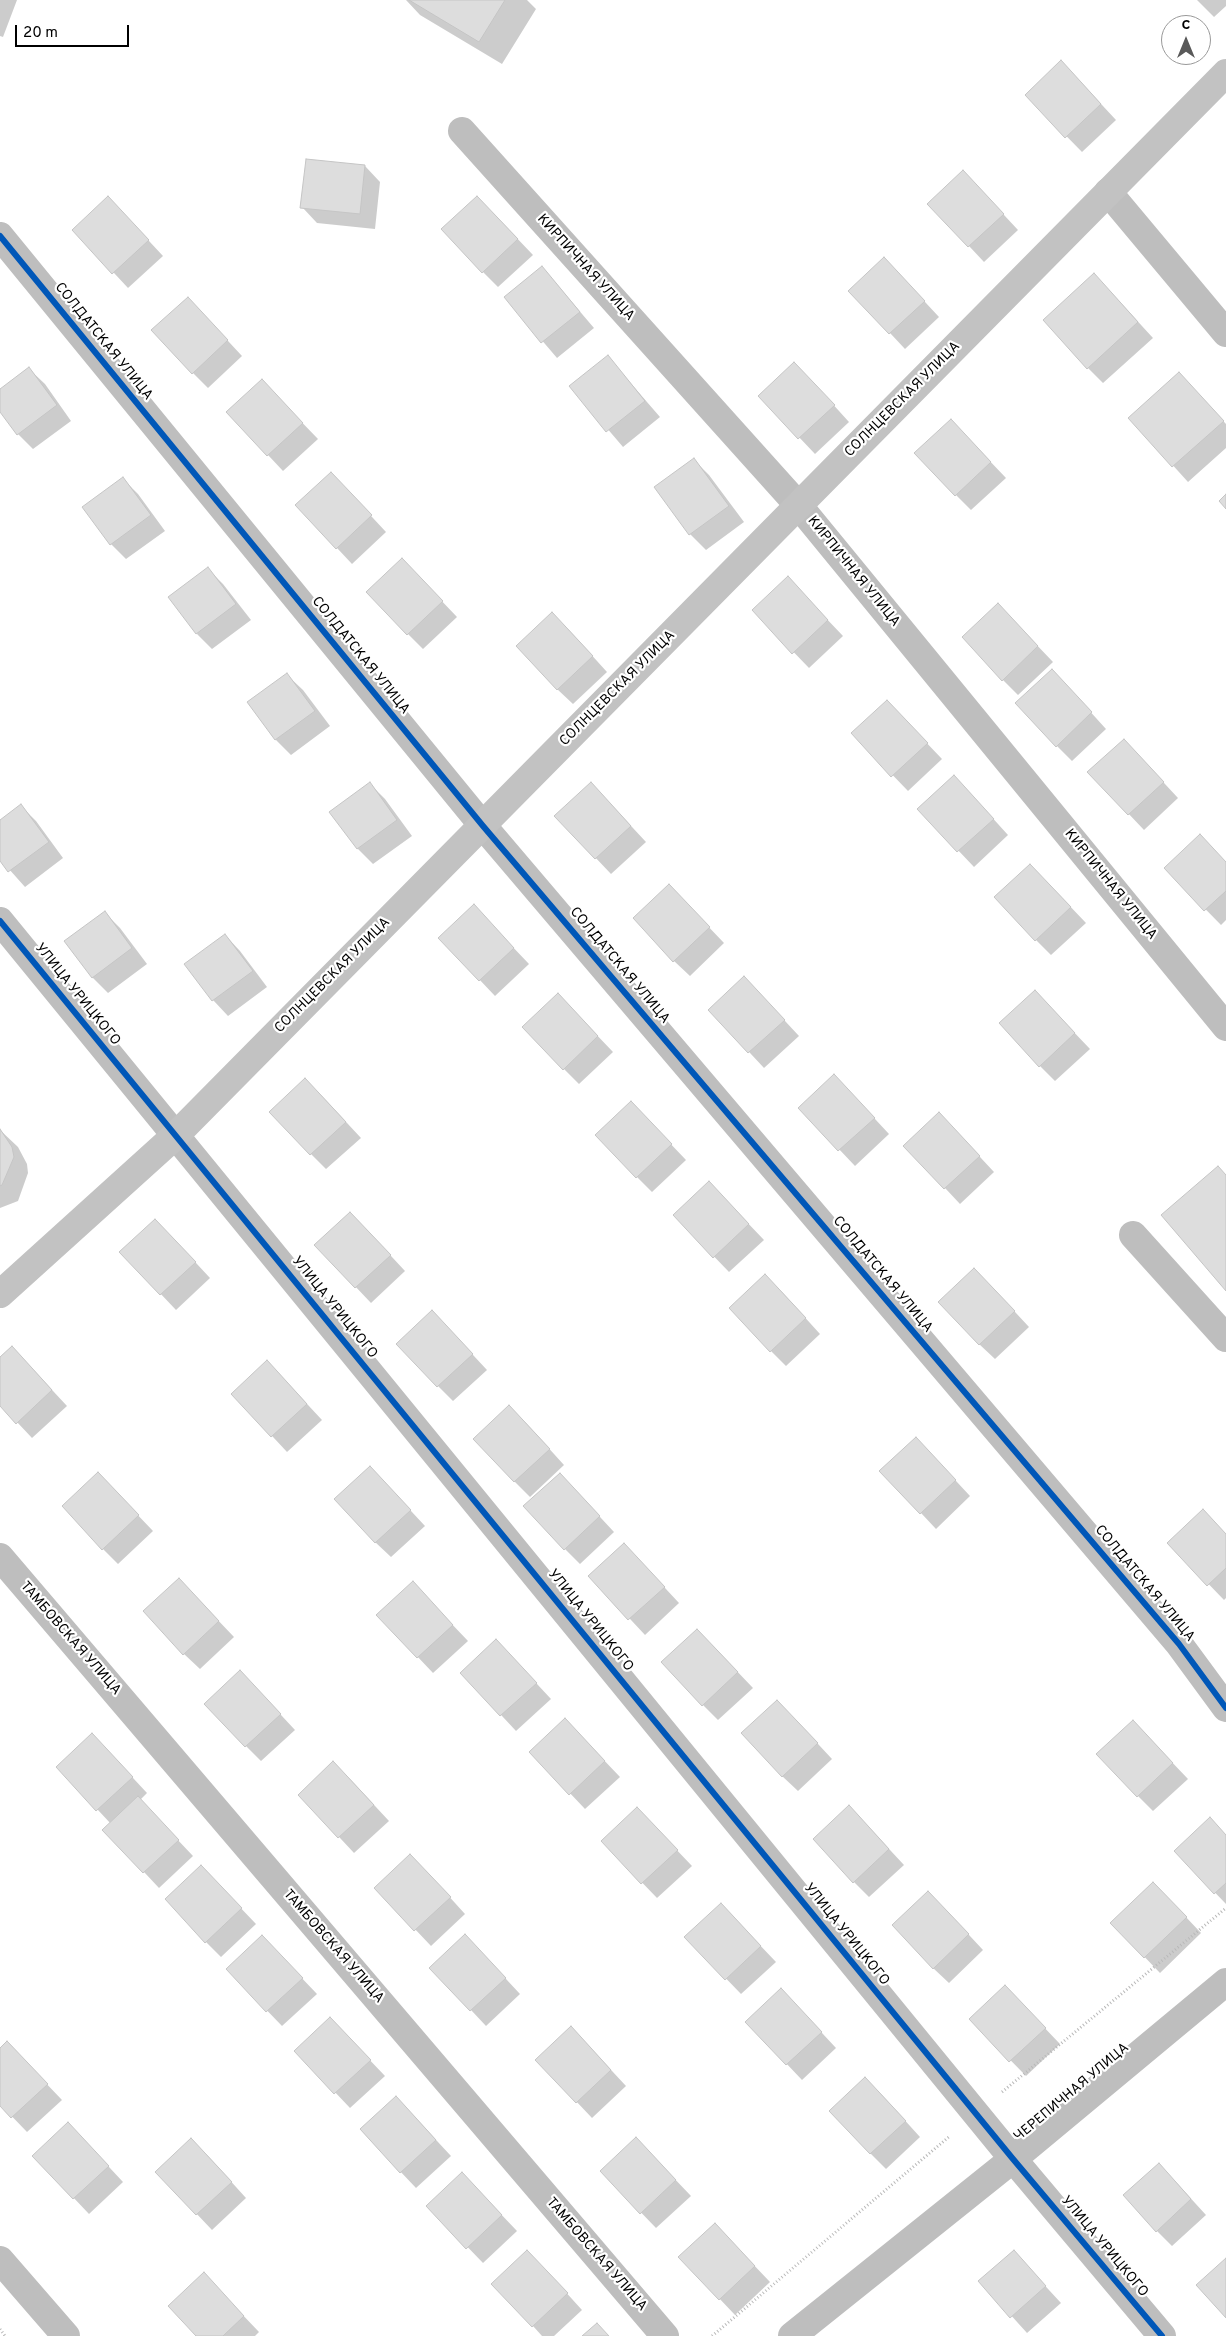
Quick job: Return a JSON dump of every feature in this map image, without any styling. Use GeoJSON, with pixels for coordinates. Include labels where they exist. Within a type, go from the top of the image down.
{"type":"FeatureCollection","features":[{"type":"Feature","properties":{"kind":"street","name":"СОЛНЦЕВСКАЯ УЛИЦА"},"geometry":{"type":"LineString","coordinates":[[0,1294],[176,1135],[1226,73]]}},
{"type":"Feature","properties":{"kind":"street","name":"КИРПИЧНАЯ УЛИЦА"},"geometry":{"type":"LineString","coordinates":[[462,132],[799,506],[1226,1027]]}},
{"type":"Feature","properties":{"kind":"street"},"geometry":{"type":"LineString","coordinates":[[1108,192],[1226,333]]}},
{"type":"Feature","properties":{"kind":"street","name":"СОЛДАТСКАЯ УЛИЦА"},"geometry":{"type":"LineString","coordinates":[[0,236],[483,826],[1179,1644],[1226,1708]]}},
{"type":"Feature","properties":{"kind":"street","name":"УЛИЦА УРИЦКОГО"},"geometry":{"type":"LineString","coordinates":[[0,921],[1013,2159],[1162,2336]]}},
{"type":"Feature","properties":{"kind":"street"},"geometry":{"type":"LineString","coordinates":[[1133,1235],[1226,1338]]}},
{"type":"Feature","properties":{"kind":"street","name":"ТАМБОВСКАЯ УЛИЦА"},"geometry":{"type":"LineString","coordinates":[[0,1557],[665,2336]]}},
{"type":"Feature","properties":{"kind":"street","name":"ЧЕРЕПИЧНАЯ УЛИЦА"},"geometry":{"type":"LineString","coordinates":[[792,2336],[1013,2159],[1226,1982]]}},
{"type":"Feature","properties":{"kind":"street"},"geometry":{"type":"LineString","coordinates":[[0,2260],[66,2336]]}},
{"type":"Feature","properties":{"kind":"path"},"geometry":{"type":"LineString","coordinates":[[0,2329],[5,2336]]}},
{"type":"Feature","properties":{"kind":"building"},"geometry":{"type":"Polygon","coordinates":[[[409,0],[505,0],[479,42],[409,0]]]}},
{"type":"Feature","properties":{"kind":"building"},"geometry":{"type":"Polygon","coordinates":[[[1061,60],[1101,104],[1065,138],[1025,95],[1061,60]]]}},
{"type":"Feature","properties":{"kind":"building"},"geometry":{"type":"Polygon","coordinates":[[[306,159],[365,165],[360,214],[300,208],[306,159]]]}},
{"type":"Feature","properties":{"kind":"building"},"geometry":{"type":"Polygon","coordinates":[[[963,170],[1004,214],[968,247],[927,204],[963,170]]]}},
{"type":"Feature","properties":{"kind":"building"},"geometry":{"type":"Polygon","coordinates":[[[108,196],[149,240],[112,274],[72,230],[108,196]]]}},
{"type":"Feature","properties":{"kind":"building"},"geometry":{"type":"Polygon","coordinates":[[[477,196],[518,239],[482,273],[441,229],[477,196]]]}},
{"type":"Feature","properties":{"kind":"building"},"geometry":{"type":"Polygon","coordinates":[[[884,257],[925,301],[889,334],[848,291],[884,257]]]}},
{"type":"Feature","properties":{"kind":"building"},"geometry":{"type":"Polygon","coordinates":[[[542,266],[580,312],[541,343],[504,297],[542,266]]]}},
{"type":"Feature","properties":{"kind":"building"},"geometry":{"type":"Polygon","coordinates":[[[1094,273],[1138,322],[1087,369],[1043,320],[1094,273]]]}},
{"type":"Feature","properties":{"kind":"building"},"geometry":{"type":"Polygon","coordinates":[[[188,297],[228,340],[192,374],[151,330],[188,297]]]}},
{"type":"Feature","properties":{"kind":"building"},"geometry":{"type":"Polygon","coordinates":[[[608,355],[645,401],[606,432],[569,386],[608,355]]]}},
{"type":"Feature","properties":{"kind":"building"},"geometry":{"type":"Polygon","coordinates":[[[794,362],[835,405],[798,439],[758,396],[794,362]]]}},
{"type":"Feature","properties":{"kind":"building"},"geometry":{"type":"Polygon","coordinates":[[[29,367],[57,405],[17,435],[0,412],[0,389],[29,367]]]}},
{"type":"Feature","properties":{"kind":"building"},"geometry":{"type":"Polygon","coordinates":[[[1179,372],[1224,421],[1172,467],[1128,418],[1179,372]]]}},
{"type":"Feature","properties":{"kind":"building"},"geometry":{"type":"Polygon","coordinates":[[[262,379],[303,423],[267,456],[226,412],[262,379]]]}},
{"type":"Feature","properties":{"kind":"building"},"geometry":{"type":"Polygon","coordinates":[[[951,419],[991,462],[955,496],[914,453],[951,419]]]}},
{"type":"Feature","properties":{"kind":"building"},"geometry":{"type":"Polygon","coordinates":[[[694,458],[729,506],[689,535],[654,487],[694,458]]]}},
{"type":"Feature","properties":{"kind":"building"},"geometry":{"type":"Polygon","coordinates":[[[331,472],[372,515],[336,549],[295,505],[331,472]]]}},
{"type":"Feature","properties":{"kind":"building"},"geometry":{"type":"Polygon","coordinates":[[[123,477],[151,515],[110,545],[82,507],[123,477]]]}},
{"type":"Feature","properties":{"kind":"building"},"geometry":{"type":"Polygon","coordinates":[[[1226,494],[1226,509],[1219,501],[1226,494]]]}},
{"type":"Feature","properties":{"kind":"building"},"geometry":{"type":"Polygon","coordinates":[[[402,558],[443,601],[407,635],[366,592],[402,558]]]}},
{"type":"Feature","properties":{"kind":"building"},"geometry":{"type":"Polygon","coordinates":[[[208,567],[236,604],[196,634],[168,597],[208,567]]]}},
{"type":"Feature","properties":{"kind":"building"},"geometry":{"type":"Polygon","coordinates":[[[788,576],[828,620],[792,654],[752,610],[788,576]]]}},
{"type":"Feature","properties":{"kind":"building"},"geometry":{"type":"Polygon","coordinates":[[[998,603],[1038,646],[1002,681],[962,637],[998,603]]]}},
{"type":"Feature","properties":{"kind":"building"},"geometry":{"type":"Polygon","coordinates":[[[552,612],[593,656],[557,690],[516,646],[552,612]]]}},
{"type":"Feature","properties":{"kind":"building"},"geometry":{"type":"Polygon","coordinates":[[[1052,669],[1092,712],[1056,747],[1015,703],[1052,669]]]}},
{"type":"Feature","properties":{"kind":"building"},"geometry":{"type":"Polygon","coordinates":[[[287,673],[315,711],[275,740],[247,702],[287,673]]]}},
{"type":"Feature","properties":{"kind":"building"},"geometry":{"type":"Polygon","coordinates":[[[887,700],[928,743],[891,777],[851,733],[887,700]]]}},
{"type":"Feature","properties":{"kind":"building"},"geometry":{"type":"Polygon","coordinates":[[[1124,739],[1164,782],[1128,815],[1087,772],[1124,739]]]}},
{"type":"Feature","properties":{"kind":"building"},"geometry":{"type":"Polygon","coordinates":[[[954,775],[994,819],[957,852],[917,809],[954,775]]]}},
{"type":"Feature","properties":{"kind":"building"},"geometry":{"type":"Polygon","coordinates":[[[370,782],[397,820],[357,849],[329,812],[370,782]]]}},
{"type":"Feature","properties":{"kind":"building"},"geometry":{"type":"Polygon","coordinates":[[[591,782],[631,826],[595,859],[554,816],[591,782]]]}},
{"type":"Feature","properties":{"kind":"building"},"geometry":{"type":"Polygon","coordinates":[[[21,804],[49,842],[8,872],[0,861],[0,820],[21,804]]]}},
{"type":"Feature","properties":{"kind":"building"},"geometry":{"type":"Polygon","coordinates":[[[1200,834],[1226,862],[1226,891],[1204,911],[1164,868],[1200,834]]]}},
{"type":"Feature","properties":{"kind":"building"},"geometry":{"type":"Polygon","coordinates":[[[1030,864],[1071,907],[1035,941],[994,897],[1030,864]]]}},
{"type":"Feature","properties":{"kind":"building"},"geometry":{"type":"Polygon","coordinates":[[[669,884],[710,927],[673,962],[633,918],[669,884]]]}},
{"type":"Feature","properties":{"kind":"building"},"geometry":{"type":"Polygon","coordinates":[[[474,904],[514,948],[479,981],[438,938],[474,904]]]}},
{"type":"Feature","properties":{"kind":"building"},"geometry":{"type":"Polygon","coordinates":[[[105,911],[132,948],[92,978],[64,941],[105,911]]]}},
{"type":"Feature","properties":{"kind":"building"},"geometry":{"type":"Polygon","coordinates":[[[225,934],[253,971],[212,1001],[184,964],[225,934]]]}},
{"type":"Feature","properties":{"kind":"building"},"geometry":{"type":"Polygon","coordinates":[[[744,976],[785,1020],[748,1053],[708,1010],[744,976]]]}},
{"type":"Feature","properties":{"kind":"building"},"geometry":{"type":"Polygon","coordinates":[[[1035,990],[1075,1033],[1039,1067],[999,1023],[1035,990]]]}},
{"type":"Feature","properties":{"kind":"building"},"geometry":{"type":"Polygon","coordinates":[[[558,993],[598,1036],[563,1070],[522,1027],[558,993]]]}},
{"type":"Feature","properties":{"kind":"building"},"geometry":{"type":"Polygon","coordinates":[[[834,1074],[875,1118],[838,1151],[798,1108],[834,1074]]]}},
{"type":"Feature","properties":{"kind":"building"},"geometry":{"type":"Polygon","coordinates":[[[305,1078],[346,1122],[310,1155],[269,1112],[305,1078]]]}},
{"type":"Feature","properties":{"kind":"building"},"geometry":{"type":"Polygon","coordinates":[[[631,1101],[672,1144],[636,1178],[595,1135],[631,1101]]]}},
{"type":"Feature","properties":{"kind":"building"},"geometry":{"type":"Polygon","coordinates":[[[939,1112],[980,1156],[944,1189],[903,1146],[939,1112]]]}},
{"type":"Feature","properties":{"kind":"building"},"geometry":{"type":"Polygon","coordinates":[[[0,1129],[12,1147],[14,1157],[0,1186],[0,1129]]]}},
{"type":"Feature","properties":{"kind":"building"},"geometry":{"type":"Polygon","coordinates":[[[1218,1166],[1226,1175],[1226,1291],[1161,1215],[1218,1166]]]}},
{"type":"Feature","properties":{"kind":"building"},"geometry":{"type":"Polygon","coordinates":[[[709,1181],[749,1224],[713,1258],[673,1215],[709,1181]]]}},
{"type":"Feature","properties":{"kind":"building"},"geometry":{"type":"Polygon","coordinates":[[[350,1212],[391,1255],[355,1288],[314,1245],[350,1212]]]}},
{"type":"Feature","properties":{"kind":"building"},"geometry":{"type":"Polygon","coordinates":[[[155,1219],[196,1262],[160,1295],[119,1252],[155,1219]]]}},
{"type":"Feature","properties":{"kind":"building"},"geometry":{"type":"Polygon","coordinates":[[[974,1268],[1015,1311],[979,1345],[938,1302],[974,1268]]]}},
{"type":"Feature","properties":{"kind":"building"},"geometry":{"type":"Polygon","coordinates":[[[765,1274],[806,1318],[770,1352],[729,1308],[765,1274]]]}},
{"type":"Feature","properties":{"kind":"building"},"geometry":{"type":"Polygon","coordinates":[[[432,1310],[473,1354],[437,1387],[396,1344],[432,1310]]]}},
{"type":"Feature","properties":{"kind":"building"},"geometry":{"type":"Polygon","coordinates":[[[12,1346],[52,1390],[16,1424],[0,1406],[0,1357],[12,1346]]]}},
{"type":"Feature","properties":{"kind":"building"},"geometry":{"type":"Polygon","coordinates":[[[267,1360],[307,1404],[271,1437],[231,1394],[267,1360]]]}},
{"type":"Feature","properties":{"kind":"building"},"geometry":{"type":"Polygon","coordinates":[[[509,1405],[550,1449],[514,1482],[473,1439],[509,1405]]]}},
{"type":"Feature","properties":{"kind":"building"},"geometry":{"type":"Polygon","coordinates":[[[916,1437],[956,1480],[920,1514],[879,1471],[916,1437]]]}},
{"type":"Feature","properties":{"kind":"building"},"geometry":{"type":"Polygon","coordinates":[[[370,1466],[411,1510],[375,1543],[334,1499],[370,1466]]]}},
{"type":"Feature","properties":{"kind":"building"},"geometry":{"type":"Polygon","coordinates":[[[98,1472],[139,1515],[102,1550],[62,1506],[98,1472]]]}},
{"type":"Feature","properties":{"kind":"building"},"geometry":{"type":"Polygon","coordinates":[[[560,1473],[600,1516],[564,1550],[523,1506],[560,1473]]]}},
{"type":"Feature","properties":{"kind":"building"},"geometry":{"type":"Polygon","coordinates":[[[1203,1509],[1226,1534],[1226,1568],[1207,1586],[1167,1543],[1203,1509]]]}},
{"type":"Feature","properties":{"kind":"building"},"geometry":{"type":"Polygon","coordinates":[[[624,1543],[665,1587],[628,1620],[588,1576],[624,1543]]]}},
{"type":"Feature","properties":{"kind":"building"},"geometry":{"type":"Polygon","coordinates":[[[179,1578],[219,1621],[183,1655],[143,1611],[179,1578]]]}},
{"type":"Feature","properties":{"kind":"building"},"geometry":{"type":"Polygon","coordinates":[[[413,1581],[453,1625],[417,1658],[376,1615],[413,1581]]]}},
{"type":"Feature","properties":{"kind":"building"},"geometry":{"type":"Polygon","coordinates":[[[697,1629],[738,1672],[702,1706],[661,1662],[697,1629]]]}},
{"type":"Feature","properties":{"kind":"building"},"geometry":{"type":"Polygon","coordinates":[[[496,1639],[537,1683],[500,1716],[460,1673],[496,1639]]]}},
{"type":"Feature","properties":{"kind":"building"},"geometry":{"type":"Polygon","coordinates":[[[240,1670],[281,1714],[245,1747],[204,1704],[240,1670]]]}},
{"type":"Feature","properties":{"kind":"building"},"geometry":{"type":"Polygon","coordinates":[[[777,1700],[818,1743],[782,1777],[741,1733],[777,1700]]]}},
{"type":"Feature","properties":{"kind":"building"},"geometry":{"type":"Polygon","coordinates":[[[565,1718],[605,1761],[569,1795],[529,1752],[565,1718]]]}},
{"type":"Feature","properties":{"kind":"building"},"geometry":{"type":"Polygon","coordinates":[[[1133,1720],[1173,1763],[1137,1797],[1096,1754],[1133,1720]]]}},
{"type":"Feature","properties":{"kind":"building"},"geometry":{"type":"Polygon","coordinates":[[[92,1733],[133,1777],[96,1811],[56,1767],[92,1733]]]}},
{"type":"Feature","properties":{"kind":"building"},"geometry":{"type":"Polygon","coordinates":[[[333,1761],[374,1805],[338,1838],[298,1795],[333,1761]]]}},
{"type":"Feature","properties":{"kind":"building"},"geometry":{"type":"Polygon","coordinates":[[[138,1796],[179,1840],[143,1873],[102,1830],[138,1796]]]}},
{"type":"Feature","properties":{"kind":"building"},"geometry":{"type":"Polygon","coordinates":[[[849,1805],[889,1849],[853,1883],[813,1839],[849,1805]]]}},
{"type":"Feature","properties":{"kind":"building"},"geometry":{"type":"Polygon","coordinates":[[[637,1807],[678,1850],[641,1884],[601,1841],[637,1807]]]}},
{"type":"Feature","properties":{"kind":"building"},"geometry":{"type":"Polygon","coordinates":[[[1210,1817],[1226,1835],[1226,1883],[1214,1894],[1174,1851],[1210,1817]]]}},
{"type":"Feature","properties":{"kind":"building"},"geometry":{"type":"Polygon","coordinates":[[[410,1854],[451,1897],[414,1931],[374,1888],[410,1854]]]}},
{"type":"Feature","properties":{"kind":"building"},"geometry":{"type":"Polygon","coordinates":[[[201,1865],[242,1908],[205,1943],[165,1899],[201,1865]]]}},
{"type":"Feature","properties":{"kind":"building"},"geometry":{"type":"Polygon","coordinates":[[[1153,1882],[1187,1917],[1144,1958],[1110,1923],[1153,1882]]]}},
{"type":"Feature","properties":{"kind":"building"},"geometry":{"type":"Polygon","coordinates":[[[928,1891],[969,1934],[933,1969],[892,1925],[928,1891]]]}},
{"type":"Feature","properties":{"kind":"building"},"geometry":{"type":"Polygon","coordinates":[[[721,1903],[761,1946],[725,1980],[684,1937],[721,1903]]]}},
{"type":"Feature","properties":{"kind":"building"},"geometry":{"type":"Polygon","coordinates":[[[465,1934],[506,1978],[470,2011],[429,1968],[465,1934]]]}},
{"type":"Feature","properties":{"kind":"building"},"geometry":{"type":"Polygon","coordinates":[[[262,1935],[303,1978],[266,2012],[226,1969],[262,1935]]]}},
{"type":"Feature","properties":{"kind":"building"},"geometry":{"type":"Polygon","coordinates":[[[1005,1985],[1046,2028],[1009,2062],[969,2019],[1005,1985]]]}},
{"type":"Feature","properties":{"kind":"building"},"geometry":{"type":"Polygon","coordinates":[[[781,1988],[822,2032],[786,2065],[745,2022],[781,1988]]]}},
{"type":"Feature","properties":{"kind":"building"},"geometry":{"type":"Polygon","coordinates":[[[330,2017],[371,2060],[334,2094],[294,2051],[330,2017]]]}},
{"type":"Feature","properties":{"kind":"building"},"geometry":{"type":"Polygon","coordinates":[[[571,2026],[611,2070],[576,2103],[535,2060],[571,2026]]]}},
{"type":"Feature","properties":{"kind":"building"},"geometry":{"type":"Polygon","coordinates":[[[7,2041],[48,2084],[11,2118],[0,2106],[0,2048],[7,2041]]]}},
{"type":"Feature","properties":{"kind":"building"},"geometry":{"type":"Polygon","coordinates":[[[865,2077],[906,2121],[870,2154],[829,2111],[865,2077]]]}},
{"type":"Feature","properties":{"kind":"building"},"geometry":{"type":"Polygon","coordinates":[[[396,2096],[436,2140],[400,2173],[360,2129],[396,2096]]]}},
{"type":"Feature","properties":{"kind":"building"},"geometry":{"type":"Polygon","coordinates":[[[68,2122],[109,2166],[73,2199],[32,2156],[68,2122]]]}},
{"type":"Feature","properties":{"kind":"building"},"geometry":{"type":"Polygon","coordinates":[[[636,2137],[676,2180],[640,2214],[600,2171],[636,2137]]]}},
{"type":"Feature","properties":{"kind":"building"},"geometry":{"type":"Polygon","coordinates":[[[191,2138],[232,2182],[196,2215],[155,2172],[191,2138]]]}},
{"type":"Feature","properties":{"kind":"building"},"geometry":{"type":"Polygon","coordinates":[[[1159,2163],[1191,2199],[1156,2232],[1123,2195],[1159,2163]]]}},
{"type":"Feature","properties":{"kind":"building"},"geometry":{"type":"Polygon","coordinates":[[[462,2172],[502,2215],[466,2249],[426,2206],[462,2172]]]}},
{"type":"Feature","properties":{"kind":"building"},"geometry":{"type":"Polygon","coordinates":[[[715,2223],[755,2266],[719,2300],[678,2257],[715,2223]]]}},
{"type":"Feature","properties":{"kind":"building"},"geometry":{"type":"Polygon","coordinates":[[[527,2250],[568,2293],[532,2327],[491,2284],[527,2250]]]}},
{"type":"Feature","properties":{"kind":"building"},"geometry":{"type":"Polygon","coordinates":[[[1014,2250],[1046,2286],[1010,2318],[978,2281],[1014,2250]]]}},
{"type":"Feature","properties":{"kind":"building"},"geometry":{"type":"Polygon","coordinates":[[[1226,2258],[1226,2318],[1196,2285],[1226,2258]]]}},
{"type":"Feature","properties":{"kind":"building"},"geometry":{"type":"Polygon","coordinates":[[[204,2272],[244,2316],[223,2336],[196,2336],[168,2306],[204,2272]]]}},
{"type":"Feature","properties":{"kind":"building"},"geometry":{"type":"Polygon","coordinates":[[[597,2323],[609,2336],[582,2336],[597,2323]]]}},
{"type":"Feature","properties":{"kind":"cycle path"},"geometry":{"type":"LineString","coordinates":[[0,236],[483,826],[1179,1644],[1226,1708]]}},
{"type":"Feature","properties":{"kind":"cycle path"},"geometry":{"type":"LineString","coordinates":[[0,921],[1013,2159],[1162,2336]]}}]}
